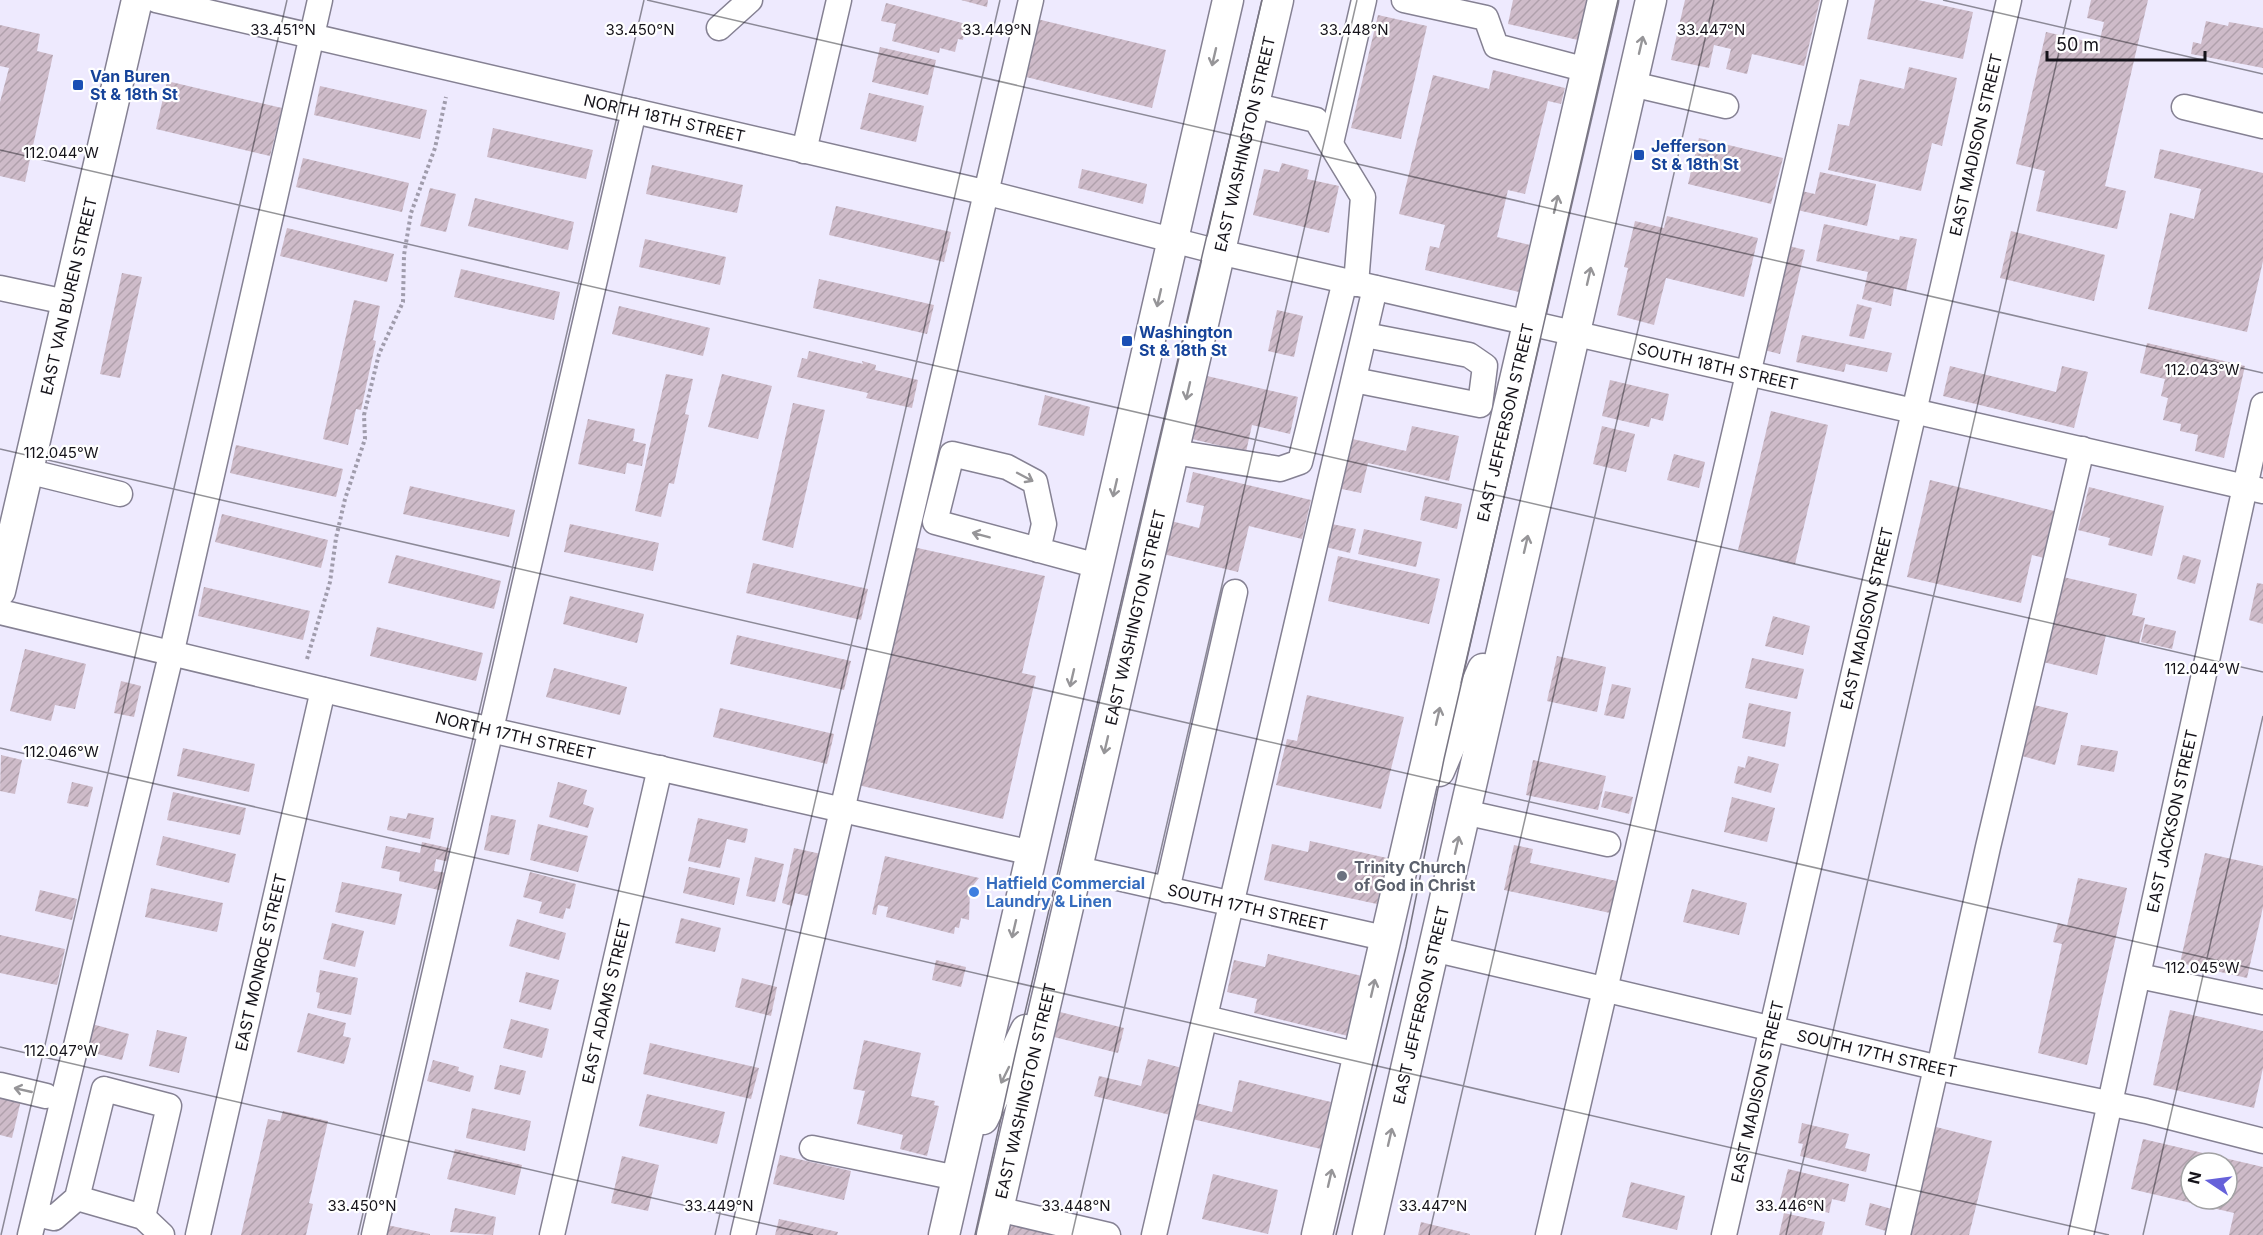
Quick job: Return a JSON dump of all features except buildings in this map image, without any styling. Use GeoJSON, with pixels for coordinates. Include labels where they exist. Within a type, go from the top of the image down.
{"type":"FeatureCollection","features":[{"type":"Feature","properties":{"kind":"main road","name":"EAST VAN BUREN STREET"},"geometry":{"type":"LineString","coordinates":[[0,591],[137,0]]}},
{"type":"Feature","properties":{"kind":"main road"},"geometry":{"type":"LineString","coordinates":[[945,1235],[1228,0]]}},
{"type":"Feature","properties":{"kind":"main road","name":"EAST WASHINGTON STREET"},"geometry":{"type":"LineString","coordinates":[[995,1222],[1278,0]]}},
{"type":"Feature","properties":{"kind":"main road","name":"EAST JEFFERSON STREET"},"geometry":{"type":"LineString","coordinates":[[1317,1235],[1603,0]]}},
{"type":"Feature","properties":{"kind":"main road","name":"EAST JEFFERSON STREET"},"geometry":{"type":"LineString","coordinates":[[1368,1235],[1651,0]]}},
{"type":"Feature","properties":{"kind":"main road","name":"EAST JEFFERSON STREET"},"geometry":{"type":"LineString","coordinates":[[1408,846],[1512,601]]}},
{"type":"Feature","properties":{"kind":"main road"},"geometry":{"type":"LineString","coordinates":[[958,1172],[1015,1055],[1055,964]]}},
{"type":"Feature","properties":{"kind":"street","name":"NORTH 18TH STREET"},"geometry":{"type":"LineString","coordinates":[[156,0],[988,193],[1172,240]]}},
{"type":"Feature","properties":{"kind":"street"},"geometry":{"type":"LineString","coordinates":[[143,1217],[169,1106],[104,1089],[77,1198],[54,1218],[33,1224],[171,655],[320,0]]}},
{"type":"Feature","properties":{"kind":"street"},"geometry":{"type":"LineString","coordinates":[[719,28],[750,0]]}},
{"type":"Feature","properties":{"kind":"street"},"geometry":{"type":"LineString","coordinates":[[804,151],[839,0]]}},
{"type":"Feature","properties":{"kind":"street"},"geometry":{"type":"LineString","coordinates":[[743,1235],[841,810],[988,193],[1031,0]]}},
{"type":"Feature","properties":{"kind":"street"},"geometry":{"type":"LineString","coordinates":[[1331,143],[1364,0]]}},
{"type":"Feature","properties":{"kind":"street"},"geometry":{"type":"LineString","coordinates":[[1404,0],[1488,9],[1496,46],[1587,70]]}},
{"type":"Feature","properties":{"kind":"street"},"geometry":{"type":"LineString","coordinates":[[1548,1235],[1835,0]]}},
{"type":"Feature","properties":{"kind":"street","name":"EAST MADISON STREET"},"geometry":{"type":"LineString","coordinates":[[1724,1235],[2009,0]]}},
{"type":"Feature","properties":{"kind":"street"},"geometry":{"type":"LineString","coordinates":[[1632,84],[1726,106]]}},
{"type":"Feature","properties":{"kind":"street"},"geometry":{"type":"LineString","coordinates":[[1154,1235],[1365,335],[1359,284],[1363,197],[1317,120],[1253,105]]}},
{"type":"Feature","properties":{"kind":"street"},"geometry":{"type":"LineString","coordinates":[[2184,107],[2263,126]]}},
{"type":"Feature","properties":{"kind":"street"},"geometry":{"type":"LineString","coordinates":[[374,1235],[634,111]]}},
{"type":"Feature","properties":{"kind":"street","name":"SOUTH 18TH STREET"},"geometry":{"type":"LineString","coordinates":[[1172,240],[2254,488]]}},
{"type":"Feature","properties":{"kind":"street"},"geometry":{"type":"LineString","coordinates":[[1174,452],[1280,469],[1300,462],[1359,284]]}},
{"type":"Feature","properties":{"kind":"street"},"geometry":{"type":"LineString","coordinates":[[0,288],[66,302]]}},
{"type":"Feature","properties":{"kind":"street"},"geometry":{"type":"LineString","coordinates":[[1354,380],[1480,405],[1485,366],[1469,355],[1365,335]]}},
{"type":"Feature","properties":{"kind":"street"},"geometry":{"type":"LineString","coordinates":[[1481,395],[1511,399]]}},
{"type":"Feature","properties":{"kind":"street","name":"EAST JACKSON STREET"},"geometry":{"type":"LineString","coordinates":[[2081,1235],[2139,976],[2254,488],[2263,405]]}},
{"type":"Feature","properties":{"kind":"street"},"geometry":{"type":"LineString","coordinates":[[1898,1235],[2082,450]]}},
{"type":"Feature","properties":{"kind":"street"},"geometry":{"type":"LineString","coordinates":[[1038,550],[1044,524],[1035,482],[1007,467],[952,454],[935,522],[1038,550],[1098,566]]}},
{"type":"Feature","properties":{"kind":"street"},"geometry":{"type":"LineString","coordinates":[[27,471],[120,494]]}},
{"type":"Feature","properties":{"kind":"street"},"geometry":{"type":"LineString","coordinates":[[1167,890],[1235,592]]}},
{"type":"Feature","properties":{"kind":"street","name":"NORTH 17TH STREET"},"geometry":{"type":"LineString","coordinates":[[0,612],[171,655],[491,730],[1032,853]]}},
{"type":"Feature","properties":{"kind":"street","name":"EAST MONROE STREET"},"geometry":{"type":"LineString","coordinates":[[198,1235],[323,690]]}},
{"type":"Feature","properties":{"kind":"street","name":"EAST ADAMS STREET"},"geometry":{"type":"LineString","coordinates":[[552,1235],[660,768]]}},
{"type":"Feature","properties":{"kind":"street"},"geometry":{"type":"LineString","coordinates":[[1464,812],[1608,844]]}},
{"type":"Feature","properties":{"kind":"street","name":"SOUTH 17TH STREET"},"geometry":{"type":"LineString","coordinates":[[1078,869],[1384,939]]}},
{"type":"Feature","properties":{"kind":"street","name":"SOUTH 17TH STREET"},"geometry":{"type":"LineString","coordinates":[[1433,949],[1606,992],[1938,1068],[2110,1105],[2146,1110],[2263,1141]]}},
{"type":"Feature","properties":{"kind":"street"},"geometry":{"type":"LineString","coordinates":[[2139,976],[2263,1002]]}},
{"type":"Feature","properties":{"kind":"street"},"geometry":{"type":"LineString","coordinates":[[1206,1018],[1358,1055]]}},
{"type":"Feature","properties":{"kind":"street"},"geometry":{"type":"LineString","coordinates":[[0,1085],[46,1096]]}},
{"type":"Feature","properties":{"kind":"street"},"geometry":{"type":"LineString","coordinates":[[812,1148],[958,1172]]}},
{"type":"Feature","properties":{"kind":"street"},"geometry":{"type":"LineString","coordinates":[[77,1198],[143,1217],[162,1235]]}},
{"type":"Feature","properties":{"kind":"street"},"geometry":{"type":"LineString","coordinates":[[995,1222],[1108,1235]]}},
{"type":"Feature","properties":{"kind":"path"},"geometry":{"type":"LineString","coordinates":[[307,659],[330,582],[345,499],[365,439],[364,415],[379,354],[403,302],[404,255],[411,213],[435,148],[446,97]]}},
{"type":"Feature","properties":{"kind":"tram line"},"geometry":{"type":"LineString","coordinates":[[975,1235],[1262,0]]}},
{"type":"Feature","properties":{"kind":"tram line"},"geometry":{"type":"LineString","coordinates":[[1336,1235],[1406,947],[1444,759],[1618,0]]}},
{"type":"Feature","properties":{"kind":"place","name":"Van Buren St & 18th St"},"geometry":{"type":"Point","coordinates":[78,85]}},
{"type":"Feature","properties":{"kind":"place","name":"Jefferson St & 18th St"},"geometry":{"type":"Point","coordinates":[1639,155]}},
{"type":"Feature","properties":{"kind":"place","name":"Washington St & 18th St"},"geometry":{"type":"Point","coordinates":[1127,341]}},
{"type":"Feature","properties":{"kind":"place","name":"Trinity Church of God in Christ"},"geometry":{"type":"Point","coordinates":[1342,876]}},
{"type":"Feature","properties":{"kind":"place","name":"Hatfield Commercial Laundry & Linen"},"geometry":{"type":"Point","coordinates":[974,892]}}]}
